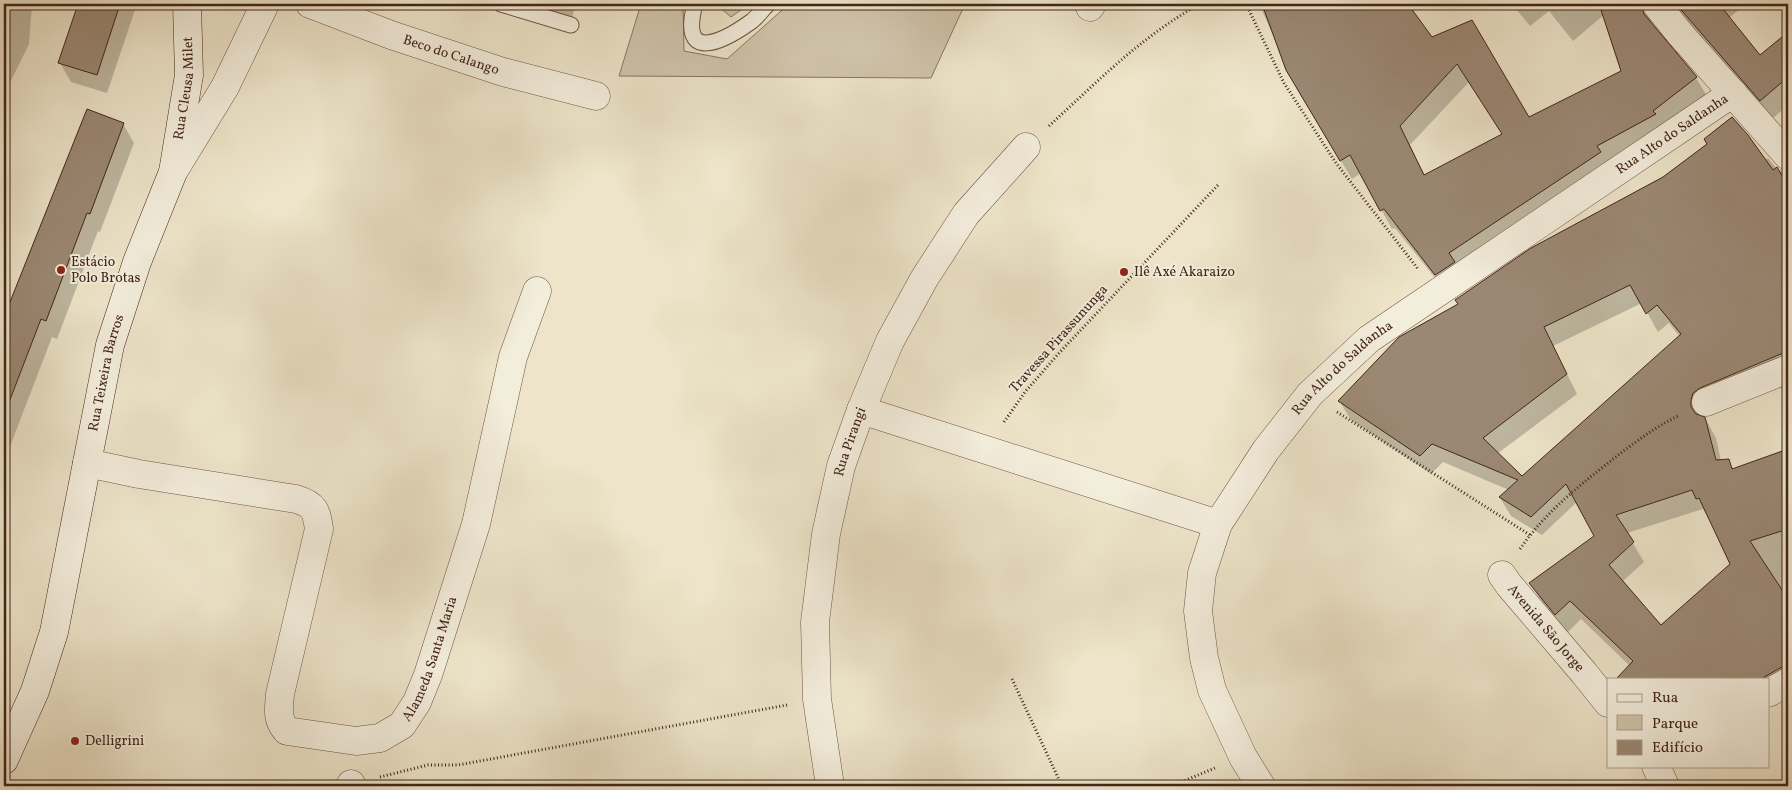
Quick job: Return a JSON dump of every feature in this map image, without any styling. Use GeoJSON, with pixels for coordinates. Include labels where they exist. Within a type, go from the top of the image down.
{"type":"FeatureCollection","features":[{"type":"Feature","properties":{"kind":"street","name":"Rua Cleusa Milet"},"geometry":{"type":"LineString","coordinates":[[173,172],[189,75],[187,4]]}},
{"type":"Feature","properties":{"kind":"street","name":"Rua Teixeira Barros"},"geometry":{"type":"LineString","coordinates":[[4,758],[35,691],[54,632],[110,345],[137,262],[173,172],[225,87],[265,4]]}},
{"type":"Feature","properties":{"kind":"street","name":"Beco do Calango"},"geometry":{"type":"LineString","coordinates":[[310,4],[391,35],[503,72],[596,96]]}},
{"type":"Feature","properties":{"kind":"street"},"geometry":{"type":"LineString","coordinates":[[1656,4],[1788,156]]}},
{"type":"Feature","properties":{"kind":"street","name":"Rua Alto do Saldanha"},"geometry":{"type":"LineString","coordinates":[[1261,786],[1243,757],[1212,690],[1204,658],[1198,611],[1202,573],[1218,524],[1266,450],[1310,394],[1369,339],[1733,93]]}},
{"type":"Feature","properties":{"kind":"street"},"geometry":{"type":"LineString","coordinates":[[861,410],[890,341],[924,279],[966,214],[1026,147]]}},
{"type":"Feature","properties":{"kind":"street","name":"Alameda Santa Maria"},"geometry":{"type":"LineString","coordinates":[[88,463],[139,474],[296,499],[309,503],[317,514],[319,529],[280,694],[279,713],[281,724],[286,730],[356,741],[380,738],[402,725],[417,702],[428,674],[476,524],[513,358],[537,291]]}},
{"type":"Feature","properties":{"kind":"street"},"geometry":{"type":"LineString","coordinates":[[1706,402],[1788,369]]}},
{"type":"Feature","properties":{"kind":"street","name":"Rua Pirangi"},"geometry":{"type":"LineString","coordinates":[[830,786],[817,699],[815,622],[826,534],[841,466],[861,410],[1218,524]]}},
{"type":"Feature","properties":{"kind":"street","name":"Avenida São Jorge"},"geometry":{"type":"LineString","coordinates":[[1502,575],[1508,585],[1607,702]]}},
{"type":"Feature","properties":{"kind":"street"},"geometry":{"type":"LineString","coordinates":[[1770,692],[1788,682]]}},
{"type":"Feature","properties":{"kind":"street"},"geometry":{"type":"LineString","coordinates":[[1657,768],[1665,786]]}},
{"type":"Feature","properties":{"kind":"lane"},"geometry":{"type":"LineString","coordinates":[[501,4],[571,25]]}},
{"type":"Feature","properties":{"kind":"lane"},"geometry":{"type":"LineString","coordinates":[[694,4],[691,32],[696,41],[704,44],[714,43],[753,20],[768,4]]}},
{"type":"Feature","properties":{"kind":"path"},"geometry":{"type":"LineString","coordinates":[[1026,147],[1131,51],[1178,16],[1200,4]]}},
{"type":"Feature","properties":{"kind":"path"},"geometry":{"type":"LineString","coordinates":[[1246,4],[1284,83],[1336,163],[1436,292]]}},
{"type":"Feature","properties":{"kind":"path","name":"Travessa Pirassununga"},"geometry":{"type":"LineString","coordinates":[[990,451],[1003,422],[1025,392],[1218,185]]}},
{"type":"Feature","properties":{"kind":"path"},"geometry":{"type":"LineString","coordinates":[[1310,394],[1530,535]]}},
{"type":"Feature","properties":{"kind":"path"},"geometry":{"type":"LineString","coordinates":[[1502,575],[1530,535],[1566,496],[1632,444],[1665,422],[1706,402]]}},
{"type":"Feature","properties":{"kind":"path"},"geometry":{"type":"LineString","coordinates":[[1012,679],[1062,786]]}},
{"type":"Feature","properties":{"kind":"path"},"geometry":{"type":"LineString","coordinates":[[350,785],[428,766],[458,765],[817,699]]}},
{"type":"Feature","properties":{"kind":"path"},"geometry":{"type":"LineString","coordinates":[[1172,786],[1243,757]]}},
{"type":"Feature","properties":{"kind":"green space"},"geometry":{"type":"Polygon","coordinates":[[[641,4],[683,4],[684,51],[727,59],[789,4],[965,4],[931,78],[619,76],[641,4]]]}},
{"type":"Feature","properties":{"kind":"green space"},"geometry":{"type":"Polygon","coordinates":[[[716,4],[749,4],[731,17],[716,4]]]}},
{"type":"Feature","properties":{"kind":"building"},"geometry":{"type":"Polygon","coordinates":[[[78,4],[120,4],[97,75],[58,63],[78,4]]]}},
{"type":"Feature","properties":{"kind":"building"},"geometry":{"type":"Polygon","coordinates":[[[1262,4],[1408,4],[1432,37],[1472,20],[1529,117],[1621,71],[1599,4],[1641,4],[1644,14],[1697,77],[1653,111],[1656,114],[1597,146],[1601,152],[1449,253],[1455,262],[1435,275],[1384,209],[1380,211],[1350,155],[1340,161],[1286,70],[1262,4]],[[1457,64],[1400,126],[1424,175],[1502,134],[1457,64]]]}},
{"type":"Feature","properties":{"kind":"building"},"geometry":{"type":"Polygon","coordinates":[[[1676,4],[1719,4],[1760,55],[1788,32],[1788,77],[1760,101],[1676,4]]]}},
{"type":"Feature","properties":{"kind":"building"},"geometry":{"type":"Polygon","coordinates":[[[87,109],[124,123],[90,214],[87,213],[46,321],[41,319],[6,410],[4,409],[4,307],[8,307],[87,109]]]}},
{"type":"Feature","properties":{"kind":"building"},"geometry":{"type":"Polygon","coordinates":[[[1732,117],[1748,135],[1773,170],[1777,167],[1788,186],[1788,351],[1700,388],[1693,393],[1691,407],[1696,414],[1705,417],[1716,460],[1729,459],[1732,469],[1788,449],[1788,529],[1750,541],[1788,599],[1788,666],[1780,668],[1763,678],[1617,678],[1633,661],[1570,601],[1555,615],[1529,583],[1594,536],[1566,484],[1531,517],[1499,497],[1518,480],[1432,444],[1420,456],[1338,401],[1399,337],[1458,304],[1455,300],[1531,248],[1663,177],[1707,144],[1704,139],[1732,117]],[[1630,285],[1544,327],[1567,374],[1483,438],[1522,476],[1681,334],[1657,305],[1646,314],[1630,285]],[[1692,490],[1616,515],[1634,542],[1609,565],[1661,625],[1730,564],[1699,498],[1696,499],[1692,490]]]}},
{"type":"Feature","properties":{"kind":"place","name":"Estácio Polo Brotas"},"geometry":{"type":"Point","coordinates":[61,270]}},
{"type":"Feature","properties":{"kind":"place","name":"Ilê Axé Akaraizo"},"geometry":{"type":"Point","coordinates":[1124,272]}},
{"type":"Feature","properties":{"kind":"place","name":"Delligrini"},"geometry":{"type":"Point","coordinates":[75,741]}}]}
